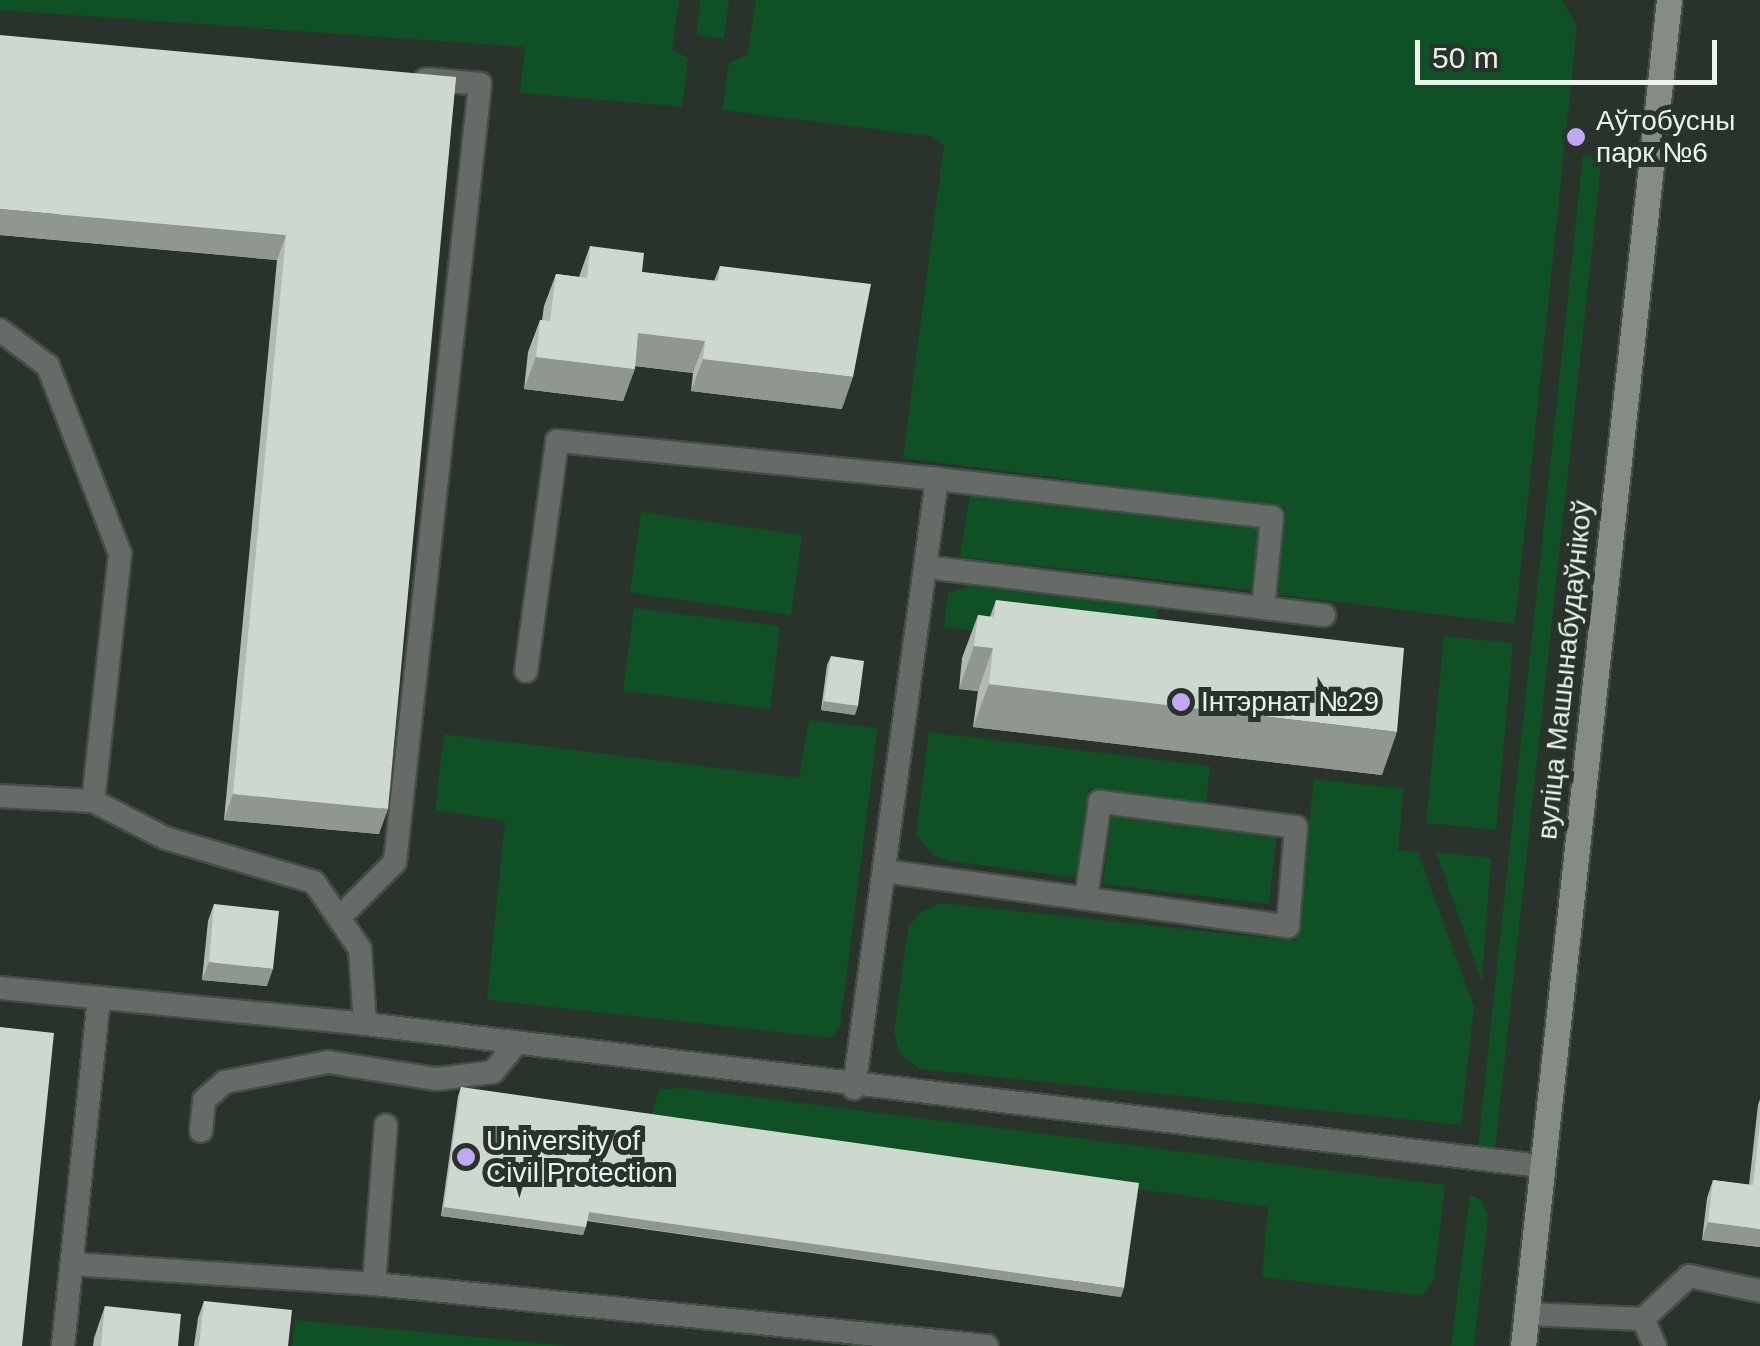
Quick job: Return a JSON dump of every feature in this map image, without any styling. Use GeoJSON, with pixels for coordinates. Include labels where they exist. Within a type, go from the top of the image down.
{"type":"FeatureCollection","features":[{"type":"Feature","properties":{"kind":"main road","name":"вуліца Машынабудаўнікоў"},"geometry":{"type":"LineString","coordinates":[[1523,1346],[1669,0]]}},
{"type":"Feature","properties":{"kind":"lane"},"geometry":{"type":"LineString","coordinates":[[339,918],[395,862],[480,84],[403,77]]}},
{"type":"Feature","properties":{"kind":"lane"},"geometry":{"type":"LineString","coordinates":[[0,330],[48,366],[120,554],[94,801]]}},
{"type":"Feature","properties":{"kind":"lane"},"geometry":{"type":"LineString","coordinates":[[526,671],[556,441],[1272,518],[1263,608]]}},
{"type":"Feature","properties":{"kind":"lane"},"geometry":{"type":"LineString","coordinates":[[854,1088],[936,479]]}},
{"type":"Feature","properties":{"kind":"lane"},"geometry":{"type":"LineString","coordinates":[[924,567],[1324,615]]}},
{"type":"Feature","properties":{"kind":"lane"},"geometry":{"type":"LineString","coordinates":[[0,796],[94,801],[165,838],[314,882],[360,948],[365,1024]]}},
{"type":"Feature","properties":{"kind":"lane"},"geometry":{"type":"LineString","coordinates":[[884,871],[1288,926],[1296,826],[1100,802],[1086,898]]}},
{"type":"Feature","properties":{"kind":"lane"},"geometry":{"type":"LineString","coordinates":[[0,988],[365,1024],[854,1088],[1541,1166]]}},
{"type":"Feature","properties":{"kind":"lane"},"geometry":{"type":"LineString","coordinates":[[63,1346],[99,998]]}},
{"type":"Feature","properties":{"kind":"lane"},"geometry":{"type":"LineString","coordinates":[[201,1130],[204,1100],[226,1082],[328,1062],[436,1078],[493,1072],[516,1044]]}},
{"type":"Feature","properties":{"kind":"lane"},"geometry":{"type":"LineString","coordinates":[[374,1284],[386,1125]]}},
{"type":"Feature","properties":{"kind":"lane"},"geometry":{"type":"LineString","coordinates":[[72,1264],[374,1284],[842,1338],[987,1346]]}},
{"type":"Feature","properties":{"kind":"lane"},"geometry":{"type":"LineString","coordinates":[[1526,1314],[1643,1319],[1689,1276],[1760,1291]]}},
{"type":"Feature","properties":{"kind":"lane"},"geometry":{"type":"LineString","coordinates":[[1643,1319],[1654,1346]]}},
{"type":"Feature","properties":{"kind":"green space"},"geometry":{"type":"Polygon","coordinates":[[[0,0],[679,0],[672,50],[688,58],[682,107],[520,93],[525,47],[0,10],[0,0]]]}},
{"type":"Feature","properties":{"kind":"green space"},"geometry":{"type":"Polygon","coordinates":[[[701,0],[729,0],[724,39],[696,35],[701,0]]]}},
{"type":"Feature","properties":{"kind":"green space"},"geometry":{"type":"Polygon","coordinates":[[[756,0],[1562,0],[1577,26],[1515,624],[1275,594],[1285,507],[903,458],[944,145],[930,136],[722,110],[729,63],[747,55],[756,0]]]}},
{"type":"Feature","properties":{"kind":"green space"},"geometry":{"type":"Polygon","coordinates":[[[1583,155],[1602,156],[1495,1150],[1478,1147],[1583,155]]]}},
{"type":"Feature","properties":{"kind":"green space"},"geometry":{"type":"Polygon","coordinates":[[[970,494],[1267,526],[1259,591],[960,557],[970,494]]]}},
{"type":"Feature","properties":{"kind":"green space"},"geometry":{"type":"Polygon","coordinates":[[[641,512],[802,535],[791,615],[630,593],[641,512]]]}},
{"type":"Feature","properties":{"kind":"green space"},"geometry":{"type":"Polygon","coordinates":[[[972,585],[1158,606],[1153,650],[944,627],[948,593],[972,585]]]}},
{"type":"Feature","properties":{"kind":"green space"},"geometry":{"type":"Polygon","coordinates":[[[634,608],[780,626],[770,709],[623,691],[634,608]]]}},
{"type":"Feature","properties":{"kind":"green space"},"geometry":{"type":"Polygon","coordinates":[[[1444,636],[1513,643],[1496,830],[1426,823],[1444,636]]]}},
{"type":"Feature","properties":{"kind":"green space"},"geometry":{"type":"Polygon","coordinates":[[[809,720],[878,728],[840,1026],[831,1038],[487,1000],[505,821],[435,810],[444,734],[799,778],[809,720]]]}},
{"type":"Feature","properties":{"kind":"green space"},"geometry":{"type":"Polygon","coordinates":[[[929,732],[1210,766],[1206,803],[1089,788],[1079,878],[950,861],[934,856],[916,834],[929,732]]]}},
{"type":"Feature","properties":{"kind":"green space"},"geometry":{"type":"Polygon","coordinates":[[[1314,779],[1404,789],[1398,850],[1418,852],[1474,1007],[1461,1125],[919,1069],[900,1054],[894,1033],[908,928],[920,912],[940,903],[1296,941],[1314,779]]]}},
{"type":"Feature","properties":{"kind":"green space"},"geometry":{"type":"Polygon","coordinates":[[[1112,813],[1277,833],[1269,904],[1103,884],[1112,813]]]}},
{"type":"Feature","properties":{"kind":"green space"},"geometry":{"type":"Polygon","coordinates":[[[1436,852],[1491,858],[1482,982],[1436,852]]]}},
{"type":"Feature","properties":{"kind":"green space"},"geometry":{"type":"Polygon","coordinates":[[[684,1088],[1445,1185],[1434,1279],[1422,1296],[1262,1277],[1268,1207],[649,1123],[659,1089],[684,1088]]]}},
{"type":"Feature","properties":{"kind":"green space"},"geometry":{"type":"Polygon","coordinates":[[[1470,1195],[1482,1200],[1488,1217],[1474,1346],[1451,1346],[1470,1195]]]}},
{"type":"Feature","properties":{"kind":"green space"},"geometry":{"type":"Polygon","coordinates":[[[295,1320],[570,1346],[292,1346],[295,1320]]]}},
{"type":"Feature","properties":{"kind":"building"},"geometry":{"type":"Polygon","coordinates":[[[0,35],[456,77],[388,809],[233,794],[286,235],[0,209],[0,35]]]}},
{"type":"Feature","properties":{"kind":"building"},"geometry":{"type":"Polygon","coordinates":[[[590,246],[644,253],[642,272],[718,281],[720,266],[871,284],[853,377],[703,359],[705,341],[638,333],[635,369],[536,357],[540,320],[550,321],[556,274],[587,278],[590,246]]]}},
{"type":"Feature","properties":{"kind":"building"},"geometry":{"type":"Polygon","coordinates":[[[996,600],[1404,648],[1397,732],[989,684],[993,648],[974,646],[978,615],[994,617],[996,600]]]}},
{"type":"Feature","properties":{"kind":"building"},"geometry":{"type":"Polygon","coordinates":[[[831,656],[864,661],[858,706],[824,701],[831,656]]]}},
{"type":"Feature","properties":{"kind":"building"},"geometry":{"type":"Polygon","coordinates":[[[214,904],[279,911],[273,969],[209,962],[214,904]]]}},
{"type":"Feature","properties":{"kind":"building"},"geometry":{"type":"Polygon","coordinates":[[[0,1027],[54,1033],[22,1346],[0,1346],[0,1027]]]}},
{"type":"Feature","properties":{"kind":"building"},"geometry":{"type":"Polygon","coordinates":[[[461,1087],[1139,1183],[1124,1288],[589,1212],[586,1227],[444,1207],[461,1087]]]}},
{"type":"Feature","properties":{"kind":"building"},"geometry":{"type":"Polygon","coordinates":[[[1760,1123],[1760,1229],[1708,1222],[1713,1180],[1753,1185],[1760,1123]]]}},
{"type":"Feature","properties":{"kind":"building"},"geometry":{"type":"Polygon","coordinates":[[[204,1301],[292,1310],[288,1346],[199,1346],[204,1301]]]}},
{"type":"Feature","properties":{"kind":"building"},"geometry":{"type":"Polygon","coordinates":[[[105,1306],[181,1314],[178,1346],[101,1346],[105,1306]]]}},
{"type":"Feature","properties":{"kind":"place","name":"Аўтобусны парк №6"},"geometry":{"type":"Point","coordinates":[1576,137]}},
{"type":"Feature","properties":{"kind":"place","name":"Інтэрнат №29"},"geometry":{"type":"Point","coordinates":[1181,702]}},
{"type":"Feature","properties":{"kind":"place","name":"University of Civil Protection"},"geometry":{"type":"Point","coordinates":[466,1157]}}]}
